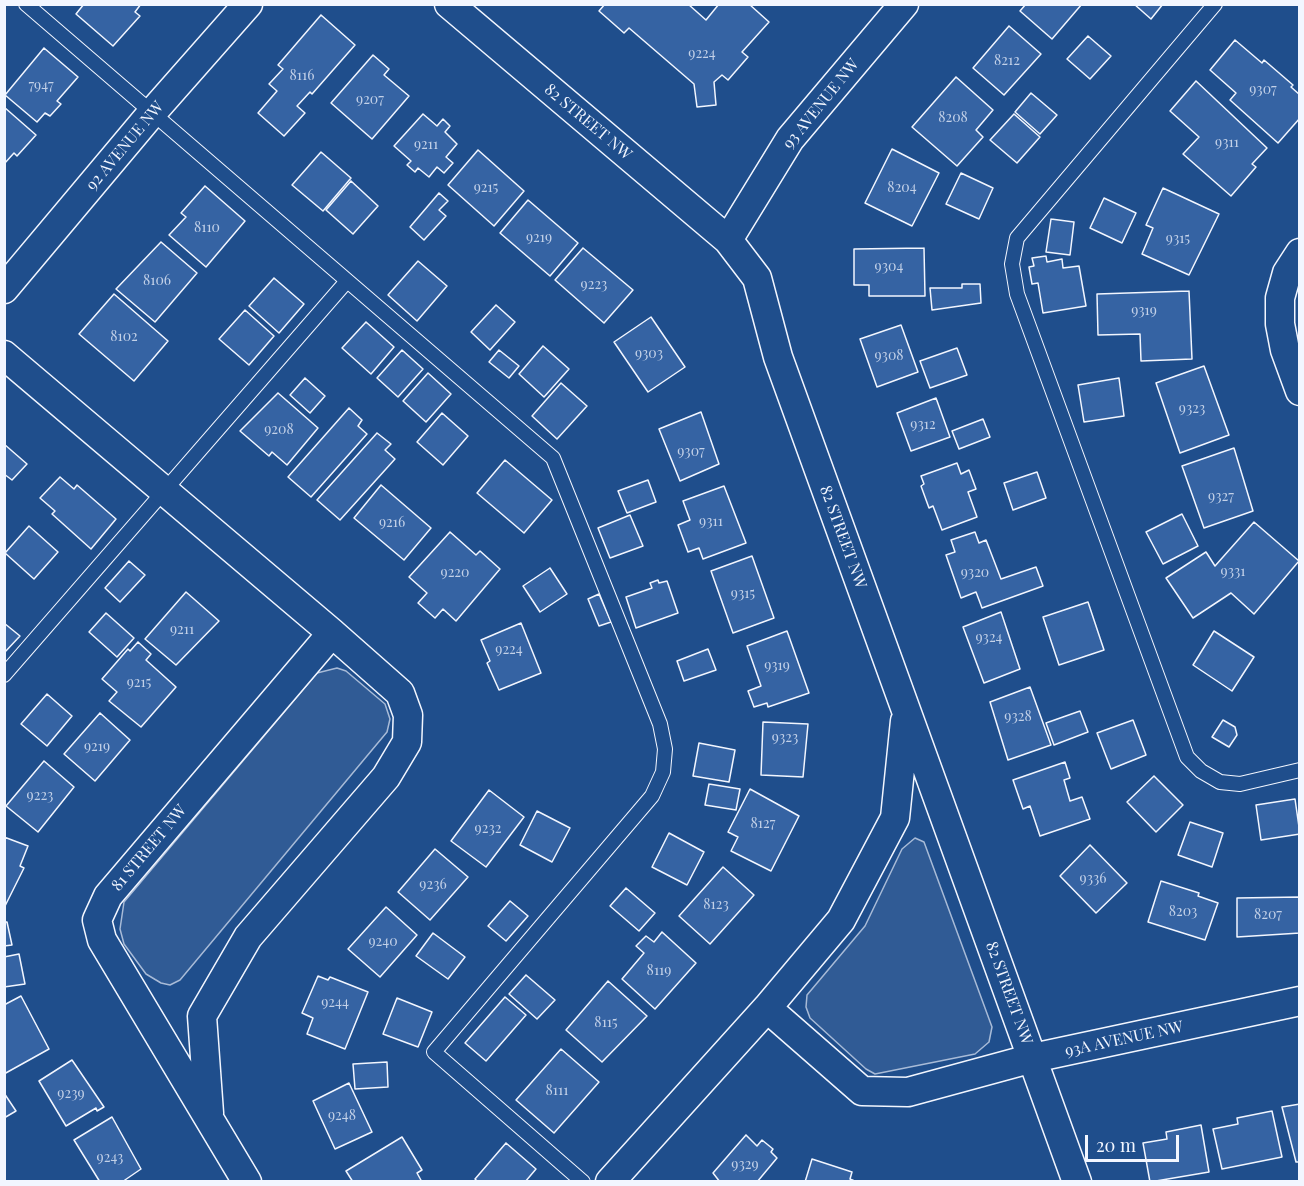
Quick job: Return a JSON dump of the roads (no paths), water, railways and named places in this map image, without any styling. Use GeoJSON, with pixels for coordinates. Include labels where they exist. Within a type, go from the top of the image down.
{"type":"FeatureCollection","features":[{"type":"Feature","properties":{"kind":"street","name":"92 AVENUE NW"},"geometry":{"type":"LineString","coordinates":[[4,289],[151,114],[248,4]]}},
{"type":"Feature","properties":{"kind":"street","name":"82 STREET NW"},"geometry":{"type":"LineString","coordinates":[[449,4],[728,240],[757,278],[778,357],[1077,1182]]}},
{"type":"Feature","properties":{"kind":"street","name":"93 AVENUE NW"},"geometry":{"type":"LineString","coordinates":[[728,240],[790,139],[904,4]]}},
{"type":"Feature","properties":{"kind":"street"},"geometry":{"type":"LineString","coordinates":[[1299,254],[1287,273],[1280,298],[1280,324],[1285,350],[1299,391]]}},
{"type":"Feature","properties":{"kind":"street","name":"81 STREET NW"},"geometry":{"type":"LineString","coordinates":[[4,355],[392,684],[400,693],[408,715],[407,742],[386,777],[248,937],[202,1016],[210,1119]]}},
{"type":"Feature","properties":{"kind":"street","name":"81 STREET NW"},"geometry":{"type":"LineString","coordinates":[[247,1182],[102,940],[97,920],[108,896],[332,633]]}},
{"type":"Feature","properties":{"kind":"street"},"geometry":{"type":"LineString","coordinates":[[610,1182],[767,1008],[841,920],[895,818],[906,712]]}},
{"type":"Feature","properties":{"kind":"street","name":"93A AVENUE NW"},"geometry":{"type":"LineString","coordinates":[[767,1008],[862,1091],[908,1092],[1033,1058],[1299,1001]]}},
{"type":"Feature","properties":{"kind":"lane"},"geometry":{"type":"LineString","coordinates":[[26,4],[151,114],[554,458],[660,724],[664,749],[663,772],[652,796],[434,1052],[583,1182]]}},
{"type":"Feature","properties":{"kind":"lane"},"geometry":{"type":"LineString","coordinates":[[1215,4],[1017,238],[1012,264],[1017,294],[1187,757],[1201,771],[1220,782],[1239,784],[1299,770]]}},
{"type":"Feature","properties":{"kind":"lane"},"geometry":{"type":"LineString","coordinates":[[4,675],[347,281]]}}]}
